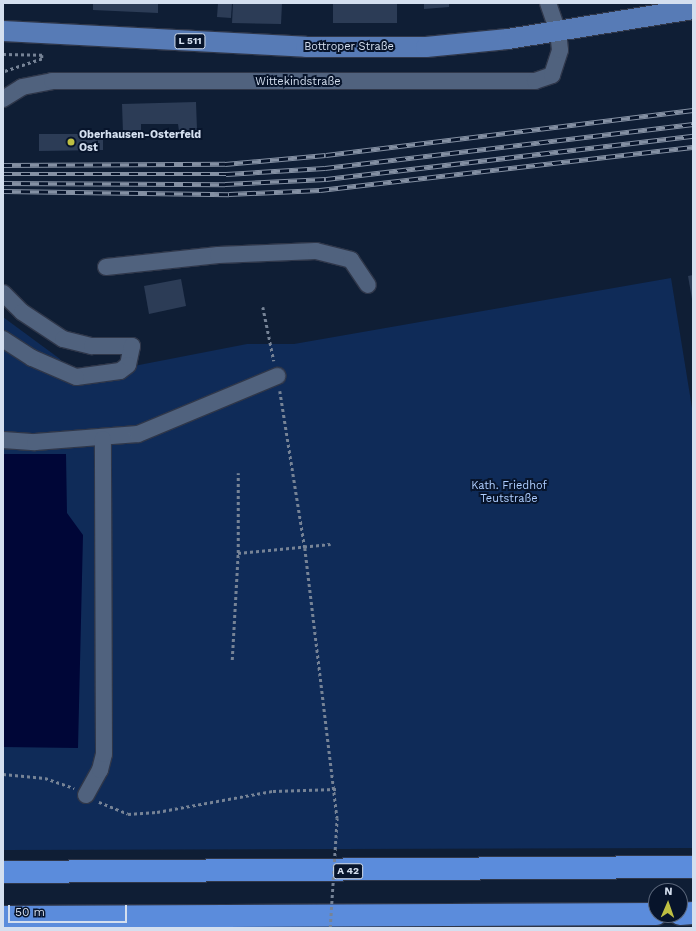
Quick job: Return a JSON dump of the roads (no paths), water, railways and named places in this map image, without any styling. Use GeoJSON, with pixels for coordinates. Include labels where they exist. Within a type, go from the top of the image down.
{"type":"FeatureCollection","features":[{"type":"Feature","properties":{"kind":"highway","name":"A 42"},"geometry":{"type":"LineString","coordinates":[[3,872],[693,867]]}},
{"type":"Feature","properties":{"kind":"highway"},"geometry":{"type":"LineString","coordinates":[[3,917],[648,914]]}},
{"type":"Feature","properties":{"kind":"main road","name":"Bottroper Straße"},"geometry":{"type":"LineString","coordinates":[[3,31],[376,48],[468,44],[558,32],[693,9]]}},
{"type":"Feature","properties":{"kind":"street"},"geometry":{"type":"LineString","coordinates":[[548,3],[558,32]]}},
{"type":"Feature","properties":{"kind":"street","name":"Wittekindstraße"},"geometry":{"type":"LineString","coordinates":[[3,99],[22,87],[52,81],[535,81],[555,71],[560,50],[558,32]]}},
{"type":"Feature","properties":{"kind":"street"},"geometry":{"type":"LineString","coordinates":[[106,267],[218,255],[316,251],[351,260],[368,285]]}},
{"type":"Feature","properties":{"kind":"street"},"geometry":{"type":"LineString","coordinates":[[3,293],[22,312],[63,339],[92,346],[132,346],[128,365],[120,371],[76,377],[32,358],[3,339]]}},
{"type":"Feature","properties":{"kind":"street"},"geometry":{"type":"LineString","coordinates":[[3,440],[103,439],[138,434],[277,376]]}},
{"type":"Feature","properties":{"kind":"street"},"geometry":{"type":"LineString","coordinates":[[86,795],[100,770],[104,754],[103,439]]}},
{"type":"Feature","properties":{"kind":"railway"},"geometry":{"type":"LineString","coordinates":[[3,165],[225,164],[326,155],[693,110]]}},
{"type":"Feature","properties":{"kind":"railway"},"geometry":{"type":"LineString","coordinates":[[3,174],[226,174],[325,168],[693,124]]}},
{"type":"Feature","properties":{"kind":"railway"},"geometry":{"type":"LineString","coordinates":[[3,183],[225,184],[326,179],[693,136]]}},
{"type":"Feature","properties":{"kind":"railway"},"geometry":{"type":"LineString","coordinates":[[3,191],[229,194],[320,190],[693,147]]}},
{"type":"Feature","properties":{"kind":"place","name":"Oberhausen-Osterfeld Ost"},"geometry":{"type":"Point","coordinates":[71,142]}},
{"type":"Feature","properties":{"kind":"park label","name":"Kath. Friedhof Teutstraße"},"geometry":{"type":"Point","coordinates":[509,493]}}]}
